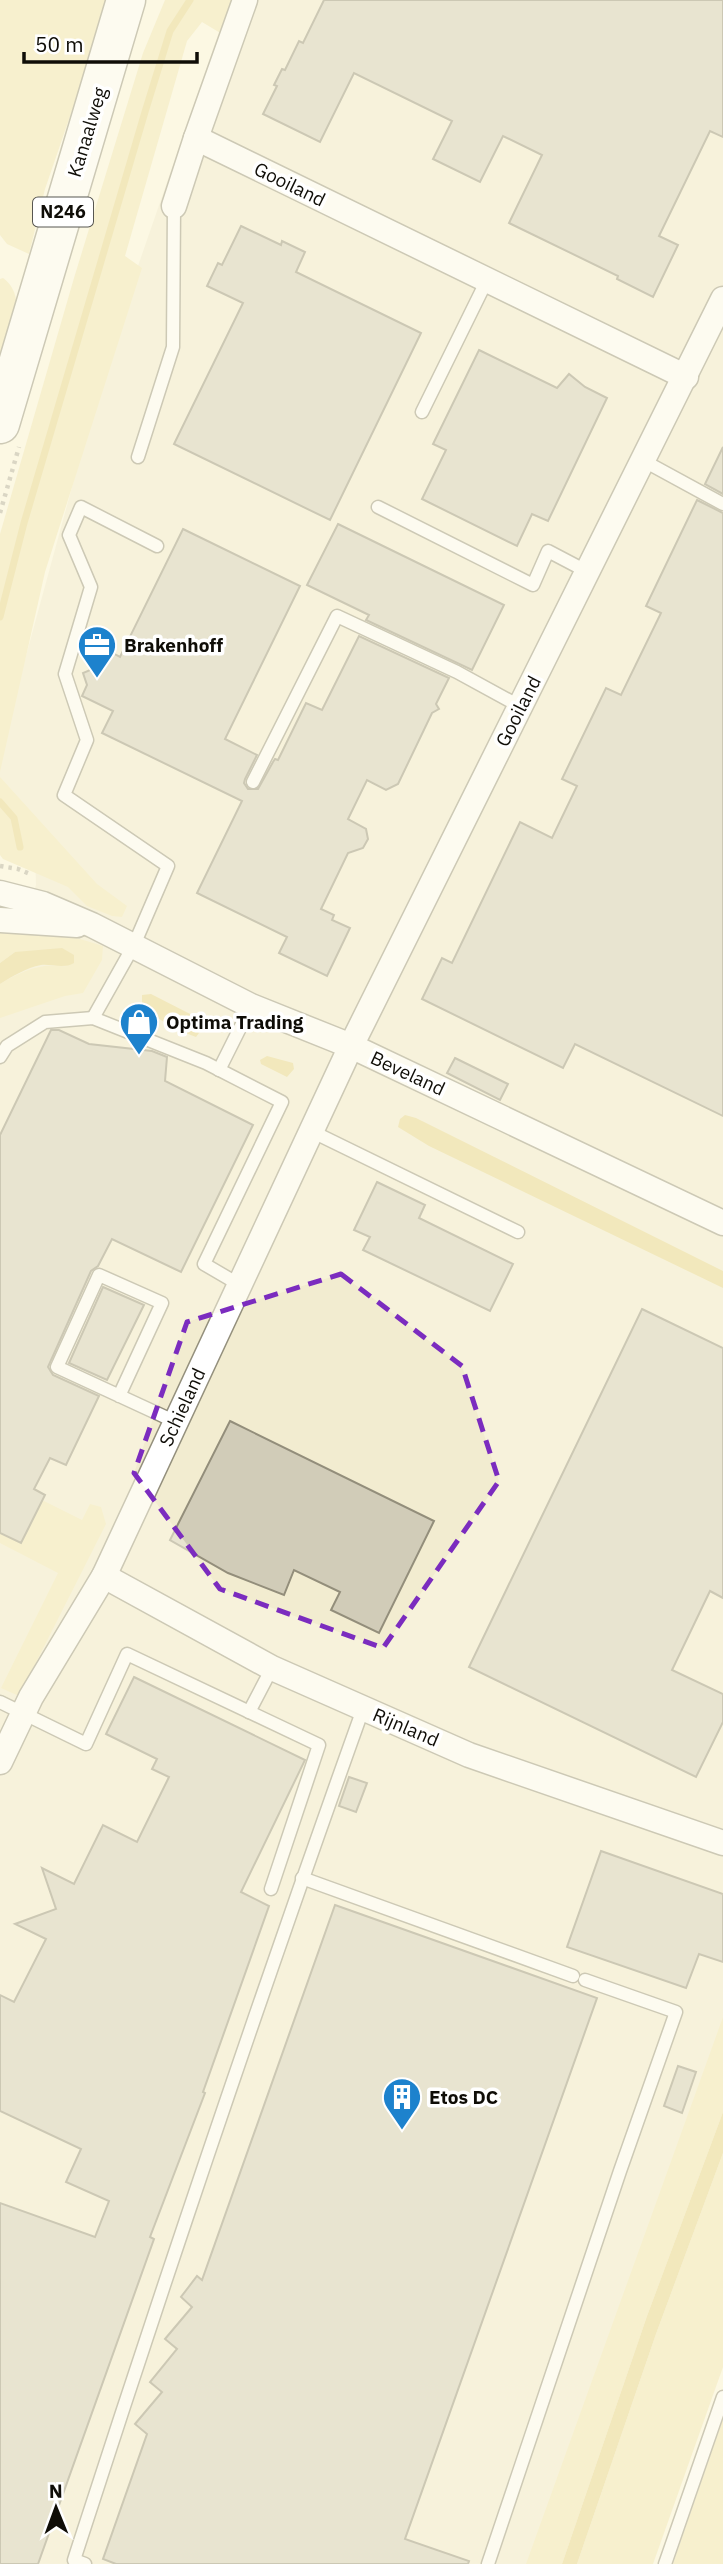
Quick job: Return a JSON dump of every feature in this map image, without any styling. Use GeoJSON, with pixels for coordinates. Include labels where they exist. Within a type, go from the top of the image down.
{"type":"FeatureCollection","features":[{"type":"Feature","properties":{"kind":"main road","name":"Kanaalweg"},"geometry":{"type":"LineString","coordinates":[[0,424],[127,0]]}},
{"type":"Feature","properties":{"kind":"street"},"geometry":{"type":"LineString","coordinates":[[174,206],[245,0]]}},
{"type":"Feature","properties":{"kind":"street","name":"Gooiland"},"geometry":{"type":"LineString","coordinates":[[196,138],[686,377]]}},
{"type":"Feature","properties":{"kind":"street","name":"Gooiland"},"geometry":{"type":"LineString","coordinates":[[351,1046],[723,299]]}},
{"type":"Feature","properties":{"kind":"street","name":"Beveland"},"geometry":{"type":"LineString","coordinates":[[0,893],[43,904],[92,925],[251,1006],[351,1046],[723,1223]]}},
{"type":"Feature","properties":{"kind":"street","name":"Beveland"},"geometry":{"type":"LineString","coordinates":[[0,920],[92,925]]}},
{"type":"Feature","properties":{"kind":"street","name":"Schieland"},"geometry":{"type":"LineString","coordinates":[[0,1762],[23,1714],[104,1576],[351,1046]]}},
{"type":"Feature","properties":{"kind":"street","name":"Rijnland"},"geometry":{"type":"LineString","coordinates":[[104,1576],[272,1668],[468,1755],[723,1843]]}},
{"type":"Feature","properties":{"kind":"lane"},"geometry":{"type":"LineString","coordinates":[[138,457],[173,347],[174,206]]}},
{"type":"Feature","properties":{"kind":"lane"},"geometry":{"type":"LineString","coordinates":[[422,412],[487,280]]}},
{"type":"Feature","properties":{"kind":"lane"},"geometry":{"type":"LineString","coordinates":[[643,461],[723,504]]}},
{"type":"Feature","properties":{"kind":"lane"},"geometry":{"type":"LineString","coordinates":[[93,1018],[134,945],[167,866],[64,795],[87,740],[65,674],[91,587],[69,535],[81,507],[156,545]]}},
{"type":"Feature","properties":{"kind":"lane"},"geometry":{"type":"LineString","coordinates":[[377,507],[533,585],[548,551],[588,572]]}},
{"type":"Feature","properties":{"kind":"lane"},"geometry":{"type":"LineString","coordinates":[[253,782],[337,616],[457,672],[521,707]]}},
{"type":"Feature","properties":{"kind":"lane"},"geometry":{"type":"LineString","coordinates":[[219,1070],[251,1006]]}},
{"type":"Feature","properties":{"kind":"lane"},"geometry":{"type":"LineString","coordinates":[[0,1057],[7,1046],[45,1022],[93,1018],[219,1070],[282,1102],[204,1264],[240,1284]]}},
{"type":"Feature","properties":{"kind":"lane"},"geometry":{"type":"LineString","coordinates":[[311,1131],[518,1232]]}},
{"type":"Feature","properties":{"kind":"lane"},"geometry":{"type":"LineString","coordinates":[[119,1396],[162,1303],[99,1275],[57,1367],[119,1396],[176,1422]]}},
{"type":"Feature","properties":{"kind":"lane"},"geometry":{"type":"LineString","coordinates":[[0,1702],[86,1744],[127,1654],[319,1745],[271,1889]]}},
{"type":"Feature","properties":{"kind":"lane"},"geometry":{"type":"LineString","coordinates":[[249,1712],[272,1668]]}},
{"type":"Feature","properties":{"kind":"lane"},"geometry":{"type":"LineString","coordinates":[[85,2564],[74,2560],[146,2338],[302,1878],[363,1709]]}},
{"type":"Feature","properties":{"kind":"lane"},"geometry":{"type":"LineString","coordinates":[[302,1878],[676,2012],[488,2564]]}},
{"type":"Feature","properties":{"kind":"lane"},"geometry":{"type":"LineString","coordinates":[[665,2564],[723,2397]]}},
{"type":"Feature","properties":{"kind":"highlighted area"},"geometry":{"type":"Polygon","coordinates":[[[341,1274],[462,1366],[499,1481],[383,1648],[220,1589],[134,1473],[187,1322],[341,1274]]]}},
{"type":"Feature","properties":{"kind":"shaded area"},"geometry":{"type":"Polygon","coordinates":[[[0,0],[110,0],[45,189],[29,254],[7,244],[0,235],[0,0]]]}},
{"type":"Feature","properties":{"kind":"shaded area"},"geometry":{"type":"Polygon","coordinates":[[[165,0],[236,0],[222,34],[202,22],[187,41],[125,256],[142,268],[45,572],[0,772],[0,534],[143,53],[165,0]]]}},
{"type":"Feature","properties":{"kind":"shaded area"},"geometry":{"type":"Polygon","coordinates":[[[230,0],[723,0],[723,2082],[559,2564],[0,2564],[0,963],[15,952],[36,885],[34,823],[0,783],[0,751],[111,344],[230,0]]]}},
{"type":"Feature","properties":{"kind":"shaded area"},"geometry":{"type":"Polygon","coordinates":[[[3,278],[12,287],[17,311],[0,376],[0,279],[3,278]]]}},
{"type":"Feature","properties":{"kind":"shaded area"},"geometry":{"type":"Polygon","coordinates":[[[0,777],[97,884],[127,906],[122,917],[87,906],[68,887],[3,859],[0,855],[0,777]]]}},
{"type":"Feature","properties":{"kind":"shaded area"},"geometry":{"type":"Polygon","coordinates":[[[0,933],[67,935],[103,946],[102,960],[83,993],[65,996],[0,1018],[0,984],[32,969],[68,967],[15,952],[0,963],[0,933]]]}},
{"type":"Feature","properties":{"kind":"shaded area"},"geometry":{"type":"Polygon","coordinates":[[[62,948],[74,955],[74,963],[66,966],[35,966],[0,984],[0,963],[15,952],[62,948]]]}},
{"type":"Feature","properties":{"kind":"shaded area"},"geometry":{"type":"Polygon","coordinates":[[[151,994],[196,1017],[202,1029],[196,1037],[175,1029],[142,1008],[142,995],[151,994]]]}},
{"type":"Feature","properties":{"kind":"shaded area"},"geometry":{"type":"Polygon","coordinates":[[[267,1056],[293,1063],[294,1069],[287,1077],[261,1064],[260,1060],[267,1056]]]}},
{"type":"Feature","properties":{"kind":"shaded area"},"geometry":{"type":"Polygon","coordinates":[[[405,1115],[416,1118],[723,1271],[723,1288],[429,1146],[398,1127],[400,1119],[405,1115]]]}},
{"type":"Feature","properties":{"kind":"shaded area"},"geometry":{"type":"Polygon","coordinates":[[[0,1479],[82,1520],[90,1504],[101,1507],[106,1524],[19,1696],[1,1688],[58,1573],[0,1543],[0,1479]]]}},
{"type":"Feature","properties":{"kind":"shaded area"},"geometry":{"type":"Polygon","coordinates":[[[723,2017],[723,2112],[647,2316],[562,2564],[526,2564],[723,2017]]]}},
{"type":"Feature","properties":{"kind":"shaded area"},"geometry":{"type":"Polygon","coordinates":[[[723,2112],[723,2153],[656,2334],[577,2564],[562,2564],[647,2316],[723,2112]]]}},
{"type":"Feature","properties":{"kind":"shaded area"},"geometry":{"type":"Polygon","coordinates":[[[723,2153],[723,2367],[653,2564],[577,2564],[656,2334],[723,2153]]]}},
{"type":"Feature","properties":{"kind":"shaded area"},"geometry":{"type":"Polygon","coordinates":[[[723,2419],[723,2564],[673,2564],[716,2439],[723,2419]]]}},
{"type":"Feature","properties":{"kind":"building"},"geometry":{"type":"Polygon","coordinates":[[[324,0],[723,0],[723,137],[710,131],[659,236],[678,245],[653,297],[617,279],[618,276],[509,223],[542,155],[503,136],[480,182],[433,159],[452,121],[354,73],[320,142],[263,114],[282,69],[285,70],[299,41],[303,43],[324,0]]]}},
{"type":"Feature","properties":{"kind":"building"},"geometry":{"type":"Polygon","coordinates":[[[241,226],[281,245],[282,241],[305,252],[296,272],[421,333],[330,520],[174,444],[243,303],[207,286],[218,263],[222,265],[241,226]]]}},
{"type":"Feature","properties":{"kind":"building"},"geometry":{"type":"Polygon","coordinates":[[[479,350],[557,388],[569,374],[585,387],[607,398],[548,521],[532,514],[517,546],[422,499],[446,450],[433,444],[479,350]]]}},
{"type":"Feature","properties":{"kind":"building"},"geometry":{"type":"Polygon","coordinates":[[[723,447],[723,494],[705,484],[723,447]]]}},
{"type":"Feature","properties":{"kind":"building"},"geometry":{"type":"Polygon","coordinates":[[[697,500],[723,513],[723,1116],[575,1044],[563,1068],[422,999],[442,958],[452,963],[520,822],[552,838],[577,786],[562,779],[606,688],[621,695],[661,613],[646,606],[697,500]]]}},
{"type":"Feature","properties":{"kind":"building"},"geometry":{"type":"Polygon","coordinates":[[[338,524],[504,605],[472,670],[366,620],[369,615],[307,585],[338,524]]]}},
{"type":"Feature","properties":{"kind":"building"},"geometry":{"type":"Polygon","coordinates":[[[183,529],[300,586],[225,739],[257,755],[245,779],[244,783],[248,789],[258,789],[275,759],[278,760],[306,703],[322,710],[359,636],[449,678],[436,704],[439,709],[432,713],[398,784],[386,790],[367,780],[348,819],[366,829],[368,839],[363,848],[348,853],[321,909],[334,915],[332,920],[350,928],[327,976],[279,953],[287,937],[197,893],[242,801],[102,733],[113,711],[82,696],[87,685],[83,673],[95,668],[105,649],[120,657],[183,529]]]}},
{"type":"Feature","properties":{"kind":"building"},"geometry":{"type":"Polygon","coordinates":[[[51,1030],[59,1030],[89,1044],[152,1051],[167,1057],[165,1081],[253,1125],[181,1272],[112,1239],[98,1266],[91,1271],[48,1367],[53,1375],[99,1396],[66,1465],[50,1458],[34,1489],[45,1495],[21,1543],[0,1533],[0,1135],[51,1030]]]}},
{"type":"Feature","properties":{"kind":"building"},"geometry":{"type":"Polygon","coordinates":[[[455,1058],[508,1084],[500,1100],[447,1073],[455,1058]]]}},
{"type":"Feature","properties":{"kind":"building"},"geometry":{"type":"Polygon","coordinates":[[[377,1182],[425,1205],[419,1218],[513,1264],[490,1311],[363,1250],[370,1237],[354,1230],[377,1182]]]}},
{"type":"Feature","properties":{"kind":"building"},"geometry":{"type":"Polygon","coordinates":[[[103,1287],[144,1305],[107,1380],[69,1363],[103,1287]]]}},
{"type":"Feature","properties":{"kind":"building"},"geometry":{"type":"Polygon","coordinates":[[[642,1309],[723,1348],[723,1598],[710,1591],[672,1670],[723,1694],[723,1722],[696,1777],[469,1667],[642,1309]]]}},
{"type":"Feature","properties":{"kind":"building"},"geometry":{"type":"Polygon","coordinates":[[[230,1421],[434,1521],[379,1633],[331,1610],[340,1592],[294,1570],[284,1595],[228,1573],[170,1540],[230,1421]]]}},
{"type":"Feature","properties":{"kind":"building"},"geometry":{"type":"Polygon","coordinates":[[[134,1677],[305,1760],[241,1892],[269,1906],[203,2092],[205,2093],[150,2237],[154,2239],[38,2564],[0,2564],[0,2203],[95,2237],[109,2201],[66,2182],[81,2149],[0,2111],[0,1995],[14,2002],[46,1939],[15,1924],[56,1909],[42,1868],[74,1884],[103,1825],[137,1842],[169,1777],[152,1769],[157,1759],[106,1734],[134,1677]]]}},
{"type":"Feature","properties":{"kind":"building"},"geometry":{"type":"Polygon","coordinates":[[[349,1777],[367,1783],[356,1812],[339,1806],[349,1777]]]}},
{"type":"Feature","properties":{"kind":"building"},"geometry":{"type":"Polygon","coordinates":[[[601,1851],[723,1894],[723,1962],[699,1954],[686,1988],[567,1947],[601,1851]]]}},
{"type":"Feature","properties":{"kind":"building","name":"Etos DC"},"geometry":{"type":"Polygon","coordinates":[[[335,1905],[597,1998],[405,2539],[469,2561],[468,2564],[116,2564],[103,2559],[147,2434],[135,2424],[162,2392],[150,2382],[177,2349],[165,2339],[192,2307],[181,2297],[197,2276],[202,2280],[335,1905]]]}},
{"type":"Feature","properties":{"kind":"building"},"geometry":{"type":"Polygon","coordinates":[[[678,2066],[696,2072],[682,2113],[664,2106],[678,2066]]]}},
{"type":"Feature","properties":{"kind":"waterway"},"geometry":{"type":"LineString","coordinates":[[0,617],[24,523],[145,112],[170,31],[190,0]]}},
{"type":"Feature","properties":{"kind":"waterway"},"geometry":{"type":"LineString","coordinates":[[0,802],[14,818],[20,847]]}},
{"type":"Feature","properties":{"kind":"place","name":"Brakenhoff"},"geometry":{"type":"Point","coordinates":[97,679]}},
{"type":"Feature","properties":{"kind":"place","name":"Optima Trading"},"geometry":{"type":"Point","coordinates":[139,1056]}},
{"type":"Feature","properties":{"kind":"place","name":"Etos DC"},"geometry":{"type":"Point","coordinates":[402,2131]}}]}
